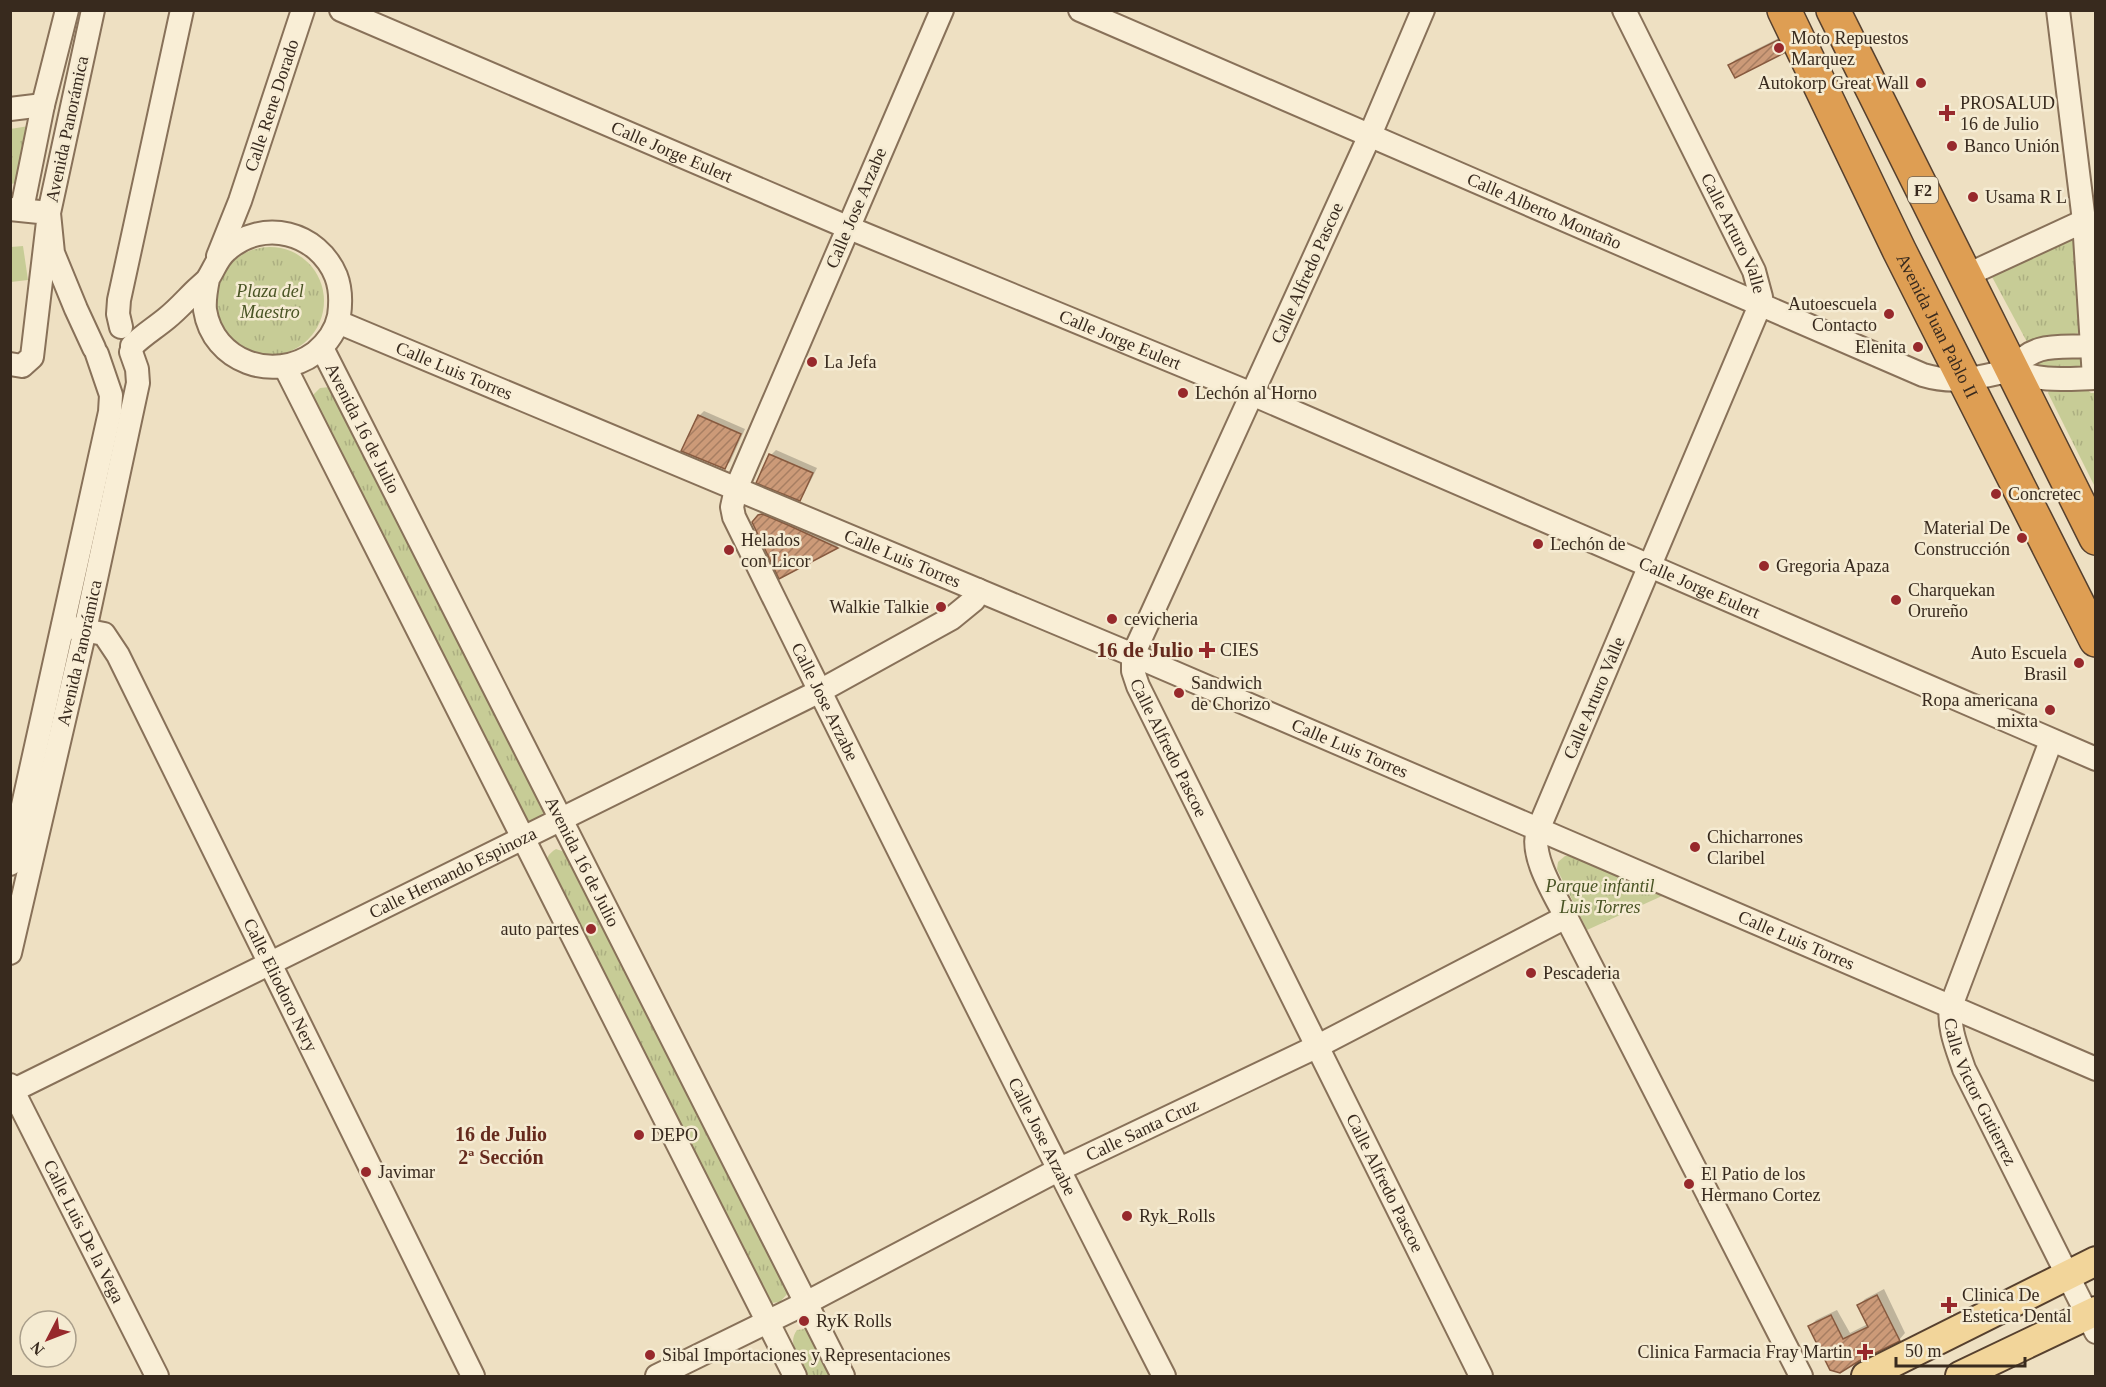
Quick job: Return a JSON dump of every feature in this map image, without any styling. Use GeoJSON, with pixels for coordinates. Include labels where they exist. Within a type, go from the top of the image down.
{"type":"FeatureCollection","features":[{"type":"Feature","properties":{"kind":"highway","name":"Avenida Juan Pablo II"},"geometry":{"type":"LineString","coordinates":[[1784,10],[1899,250],[2096,639]]}},
{"type":"Feature","properties":{"kind":"highway","name":"F2"},"geometry":{"type":"LineString","coordinates":[[1833,10],[2096,538]]}},
{"type":"Feature","properties":{"kind":"main road"},"geometry":{"type":"LineString","coordinates":[[1866,1377],[2096,1261]]}},
{"type":"Feature","properties":{"kind":"main road"},"geometry":{"type":"LineString","coordinates":[[1960,1377],[2093,1319]]}},
{"type":"Feature","properties":{"kind":"street","name":"Avenida Panorámica"},"geometry":{"type":"LineString","coordinates":[[16,209],[67,10]]}},
{"type":"Feature","properties":{"kind":"street","name":"Avenida Panorámica"},"geometry":{"type":"LineString","coordinates":[[10,953],[74,628],[110,412],[111,395],[95,351],[53,253],[49,213],[93,10]]}},
{"type":"Feature","properties":{"kind":"street","name":"Avenida Panorámica"},"geometry":{"type":"LineString","coordinates":[[10,864],[138,383],[131,338],[118,314],[119,300],[182,10]]}},
{"type":"Feature","properties":{"kind":"street","name":"Calle Rene Dorado"},"geometry":{"type":"LineString","coordinates":[[211,271],[240,201],[303,10]]}},
{"type":"Feature","properties":{"kind":"street","name":"Calle Jorge Eulert"},"geometry":{"type":"LineString","coordinates":[[341,10],[847,227],[1252,394],[2096,759]]}},
{"type":"Feature","properties":{"kind":"street","name":"Calle Jose Arzabe"},"geometry":{"type":"LineString","coordinates":[[942,10],[736,489],[732,507],[734,517],[820,691],[1058,1170],[1164,1377]]}},
{"type":"Feature","properties":{"kind":"street","name":"Calle Alberto Montaño"},"geometry":{"type":"LineString","coordinates":[[1080,10],[1923,375],[1936,379],[1965,381],[2012,370]]}},
{"type":"Feature","properties":{"kind":"street","name":"Calle Alfredo Pascoe"},"geometry":{"type":"LineString","coordinates":[[1423,10],[1370,135],[1133,655],[1133,670],[1138,686],[1481,1377]]}},
{"type":"Feature","properties":{"kind":"street","name":"Calle Arturo Valle"},"geometry":{"type":"LineString","coordinates":[[1624,10],[1754,271],[1761,297],[1760,305],[1538,831],[1536,847],[1540,862],[1566,918],[1801,1377]]}},
{"type":"Feature","properties":{"kind":"street"},"geometry":{"type":"LineString","coordinates":[[2058,10],[2084,221],[2094,378],[2041,380],[2012,370],[2027,353],[2040,348],[2091,346]]}},
{"type":"Feature","properties":{"kind":"street"},"geometry":{"type":"LineString","coordinates":[[10,109],[43,105]]}},
{"type":"Feature","properties":{"kind":"street"},"geometry":{"type":"LineString","coordinates":[[240,201],[263,232]]}},
{"type":"Feature","properties":{"kind":"street"},"geometry":{"type":"LineString","coordinates":[[10,364],[22,366],[32,357],[49,213],[16,209]]}},
{"type":"Feature","properties":{"kind":"street"},"geometry":{"type":"LineString","coordinates":[[1965,276],[2084,221]]}},
{"type":"Feature","properties":{"kind":"street"},"geometry":{"type":"LineString","coordinates":[[131,338],[110,326],[96,336],[95,351],[100,359],[111,364],[123,361],[131,338],[167,318],[211,271],[224,252],[235,242],[263,232],[283,232],[302,238],[318,249],[331,264],[339,283],[341,302],[338,322],[322,348],[305,360],[285,367],[263,368],[241,360],[223,346],[210,327],[205,312],[204,295],[211,271]]}},
{"type":"Feature","properties":{"kind":"street"},"geometry":{"type":"LineString","coordinates":[[167,318],[183,318],[210,327]]}},
{"type":"Feature","properties":{"kind":"street","name":"Calle Luis Torres"},"geometry":{"type":"LineString","coordinates":[[338,322],[1133,655],[2096,1069]]}},
{"type":"Feature","properties":{"kind":"street","name":"Avenida 16 de Julio"},"geometry":{"type":"LineString","coordinates":[[322,348],[843,1377]]}},
{"type":"Feature","properties":{"kind":"street"},"geometry":{"type":"LineString","coordinates":[[285,367],[795,1377]]}},
{"type":"Feature","properties":{"kind":"street","name":"Calle Hernando Espinoza"},"geometry":{"type":"LineString","coordinates":[[11,1089],[820,691],[952,618],[974,600],[978,590]]}},
{"type":"Feature","properties":{"kind":"street","name":"Calle Eliodoro Nery"},"geometry":{"type":"LineString","coordinates":[[74,628],[104,634],[118,655],[473,1377]]}},
{"type":"Feature","properties":{"kind":"street","name":"Calle Victor Gutierrez"},"geometry":{"type":"LineString","coordinates":[[2050,741],[1951,1006],[1950,1017],[1964,1069],[2068,1275],[2093,1319]]}},
{"type":"Feature","properties":{"kind":"street","name":"Calle Santa Cruz"},"geometry":{"type":"LineString","coordinates":[[657,1377],[807,1303],[1058,1170],[1318,1046],[1566,918]]}},
{"type":"Feature","properties":{"kind":"street","name":"Calle Luis De la Vega"},"geometry":{"type":"LineString","coordinates":[[11,1089],[157,1377]]}},
{"type":"Feature","properties":{"kind":"green space"},"geometry":{"type":"Polygon","coordinates":[[[29,126],[16,183],[11,184],[10,129],[29,126]]]}},
{"type":"Feature","properties":{"kind":"green space"},"geometry":{"type":"Polygon","coordinates":[[[2073,239],[2080,333],[2027,342],[1991,275],[2073,239]]]}},
{"type":"Feature","properties":{"kind":"green space"},"geometry":{"type":"Polygon","coordinates":[[[23,246],[28,280],[11,282],[11,247],[23,246]]]}},
{"type":"Feature","properties":{"kind":"green space","name":"Plaza del Maestro"},"geometry":{"type":"Polygon","coordinates":[[[270,247],[280,248],[300,256],[308,263],[315,271],[323,291],[323,311],[315,331],[308,339],[300,346],[280,354],[270,355],[260,354],[240,346],[232,339],[225,331],[217,311],[216,301],[217,291],[225,271],[232,263],[240,256],[260,248],[270,247]]]}},
{"type":"Feature","properties":{"kind":"green space"},"geometry":{"type":"Polygon","coordinates":[[[2081,354],[2084,361],[2080,368],[2043,372],[2037,366],[2038,357],[2081,354]]]}},
{"type":"Feature","properties":{"kind":"green space"},"geometry":{"type":"Polygon","coordinates":[[[2079,383],[2091,393],[2095,393],[2095,487],[2048,393],[2051,386],[2079,383]]]}},
{"type":"Feature","properties":{"kind":"green space"},"geometry":{"type":"Polygon","coordinates":[[[330,387],[544,808],[542,817],[534,824],[525,823],[310,403],[320,388],[330,387]]]}},
{"type":"Feature","properties":{"kind":"green space"},"geometry":{"type":"Polygon","coordinates":[[[556,849],[568,853],[789,1292],[780,1302],[771,1303],[764,1298],[546,867],[548,856],[556,849]]]}},
{"type":"Feature","properties":{"kind":"green space","name":"Parque infantil Luis Torres"},"geometry":{"type":"Polygon","coordinates":[[[1565,856],[1573,856],[1662,896],[1587,930],[1557,869],[1558,862],[1565,856]]]}},
{"type":"Feature","properties":{"kind":"green space"},"geometry":{"type":"Polygon","coordinates":[[[805,1329],[811,1335],[831,1376],[808,1376],[796,1353],[793,1341],[797,1330],[805,1329]]]}},
{"type":"Feature","properties":{"kind":"building"},"geometry":{"type":"Polygon","coordinates":[[[1778,40],[1784,53],[1735,78],[1728,65],[1778,40]]]}},
{"type":"Feature","properties":{"kind":"building"},"geometry":{"type":"Polygon","coordinates":[[[698,415],[741,434],[725,469],[681,451],[698,415]]]}},
{"type":"Feature","properties":{"kind":"building"},"geometry":{"type":"Polygon","coordinates":[[[769,454],[813,473],[800,501],[756,483],[769,454]]]}},
{"type":"Feature","properties":{"kind":"building"},"geometry":{"type":"Polygon","coordinates":[[[762,514],[838,548],[779,579],[752,522],[762,514]]]}},
{"type":"Feature","properties":{"kind":"building"},"geometry":{"type":"Polygon","coordinates":[[[1877,1295],[1900,1341],[1840,1373],[1830,1370],[1808,1326],[1831,1315],[1843,1339],[1868,1327],[1857,1305],[1877,1295]]]}},
{"type":"Feature","properties":{"kind":"place","name":"Moto Repuestos Marquez"},"geometry":{"type":"Point","coordinates":[1779,48]}},
{"type":"Feature","properties":{"kind":"place","name":"Autokorp Great Wall"},"geometry":{"type":"Point","coordinates":[1921,83]}},
{"type":"Feature","properties":{"kind":"place","name":"PROSALUD 16 de Julio"},"geometry":{"type":"Point","coordinates":[1947,113]}},
{"type":"Feature","properties":{"kind":"place","name":"Banco Unión"},"geometry":{"type":"Point","coordinates":[1952,146]}},
{"type":"Feature","properties":{"kind":"place","name":"Usama R L"},"geometry":{"type":"Point","coordinates":[1973,197]}},
{"type":"Feature","properties":{"kind":"place","name":"Autoescuela Contacto"},"geometry":{"type":"Point","coordinates":[1889,314]}},
{"type":"Feature","properties":{"kind":"place","name":"Elenita"},"geometry":{"type":"Point","coordinates":[1918,347]}},
{"type":"Feature","properties":{"kind":"place","name":"La Jefa"},"geometry":{"type":"Point","coordinates":[812,362]}},
{"type":"Feature","properties":{"kind":"place","name":"Lechón al Horno"},"geometry":{"type":"Point","coordinates":[1183,393]}},
{"type":"Feature","properties":{"kind":"place","name":"Concretec"},"geometry":{"type":"Point","coordinates":[1996,494]}},
{"type":"Feature","properties":{"kind":"place","name":"Material De Construcción"},"geometry":{"type":"Point","coordinates":[2022,538]}},
{"type":"Feature","properties":{"kind":"place","name":"Lechón de"},"geometry":{"type":"Point","coordinates":[1538,544]}},
{"type":"Feature","properties":{"kind":"place","name":"Helados con Licor"},"geometry":{"type":"Point","coordinates":[729,550]}},
{"type":"Feature","properties":{"kind":"place","name":"Gregoria Apaza"},"geometry":{"type":"Point","coordinates":[1764,566]}},
{"type":"Feature","properties":{"kind":"place","name":"Charquekan Orureño"},"geometry":{"type":"Point","coordinates":[1896,600]}},
{"type":"Feature","properties":{"kind":"place","name":"Walkie Talkie"},"geometry":{"type":"Point","coordinates":[941,607]}},
{"type":"Feature","properties":{"kind":"place","name":"cevicheria"},"geometry":{"type":"Point","coordinates":[1112,619]}},
{"type":"Feature","properties":{"kind":"place","name":"CIES"},"geometry":{"type":"Point","coordinates":[1207,650]}},
{"type":"Feature","properties":{"kind":"place","name":"Auto Escuela Brasil"},"geometry":{"type":"Point","coordinates":[2079,663]}},
{"type":"Feature","properties":{"kind":"place","name":"Sandwich de Chorizo"},"geometry":{"type":"Point","coordinates":[1179,693]}},
{"type":"Feature","properties":{"kind":"place","name":"Ropa americana mixta"},"geometry":{"type":"Point","coordinates":[2050,710]}},
{"type":"Feature","properties":{"kind":"place","name":"Chicharrones Claribel"},"geometry":{"type":"Point","coordinates":[1695,847]}},
{"type":"Feature","properties":{"kind":"place","name":"auto partes"},"geometry":{"type":"Point","coordinates":[591,929]}},
{"type":"Feature","properties":{"kind":"place","name":"Pescaderia"},"geometry":{"type":"Point","coordinates":[1531,973]}},
{"type":"Feature","properties":{"kind":"place","name":"DEPO"},"geometry":{"type":"Point","coordinates":[639,1135]}},
{"type":"Feature","properties":{"kind":"place","name":"Javimar"},"geometry":{"type":"Point","coordinates":[366,1172]}},
{"type":"Feature","properties":{"kind":"place","name":"El Patio de los Hermano Cortez"},"geometry":{"type":"Point","coordinates":[1689,1184]}},
{"type":"Feature","properties":{"kind":"place","name":"Ryk_Rolls"},"geometry":{"type":"Point","coordinates":[1127,1216]}},
{"type":"Feature","properties":{"kind":"place","name":"Clinica De Estetica Dental"},"geometry":{"type":"Point","coordinates":[1949,1305]}},
{"type":"Feature","properties":{"kind":"place","name":"RyK Rolls"},"geometry":{"type":"Point","coordinates":[804,1321]}},
{"type":"Feature","properties":{"kind":"place","name":"Clinica Farmacia Fray Martin"},"geometry":{"type":"Point","coordinates":[1865,1352]}},
{"type":"Feature","properties":{"kind":"place","name":"Sibal Importaciones y Representaciones"},"geometry":{"type":"Point","coordinates":[650,1355]}},
{"type":"Feature","properties":{"kind":"district","name":"16 de Julio"},"geometry":{"type":"Point","coordinates":[1145,650]}},
{"type":"Feature","properties":{"kind":"district","name":"16 de Julio 2ª Sección"},"geometry":{"type":"Point","coordinates":[501,1146]}}]}
